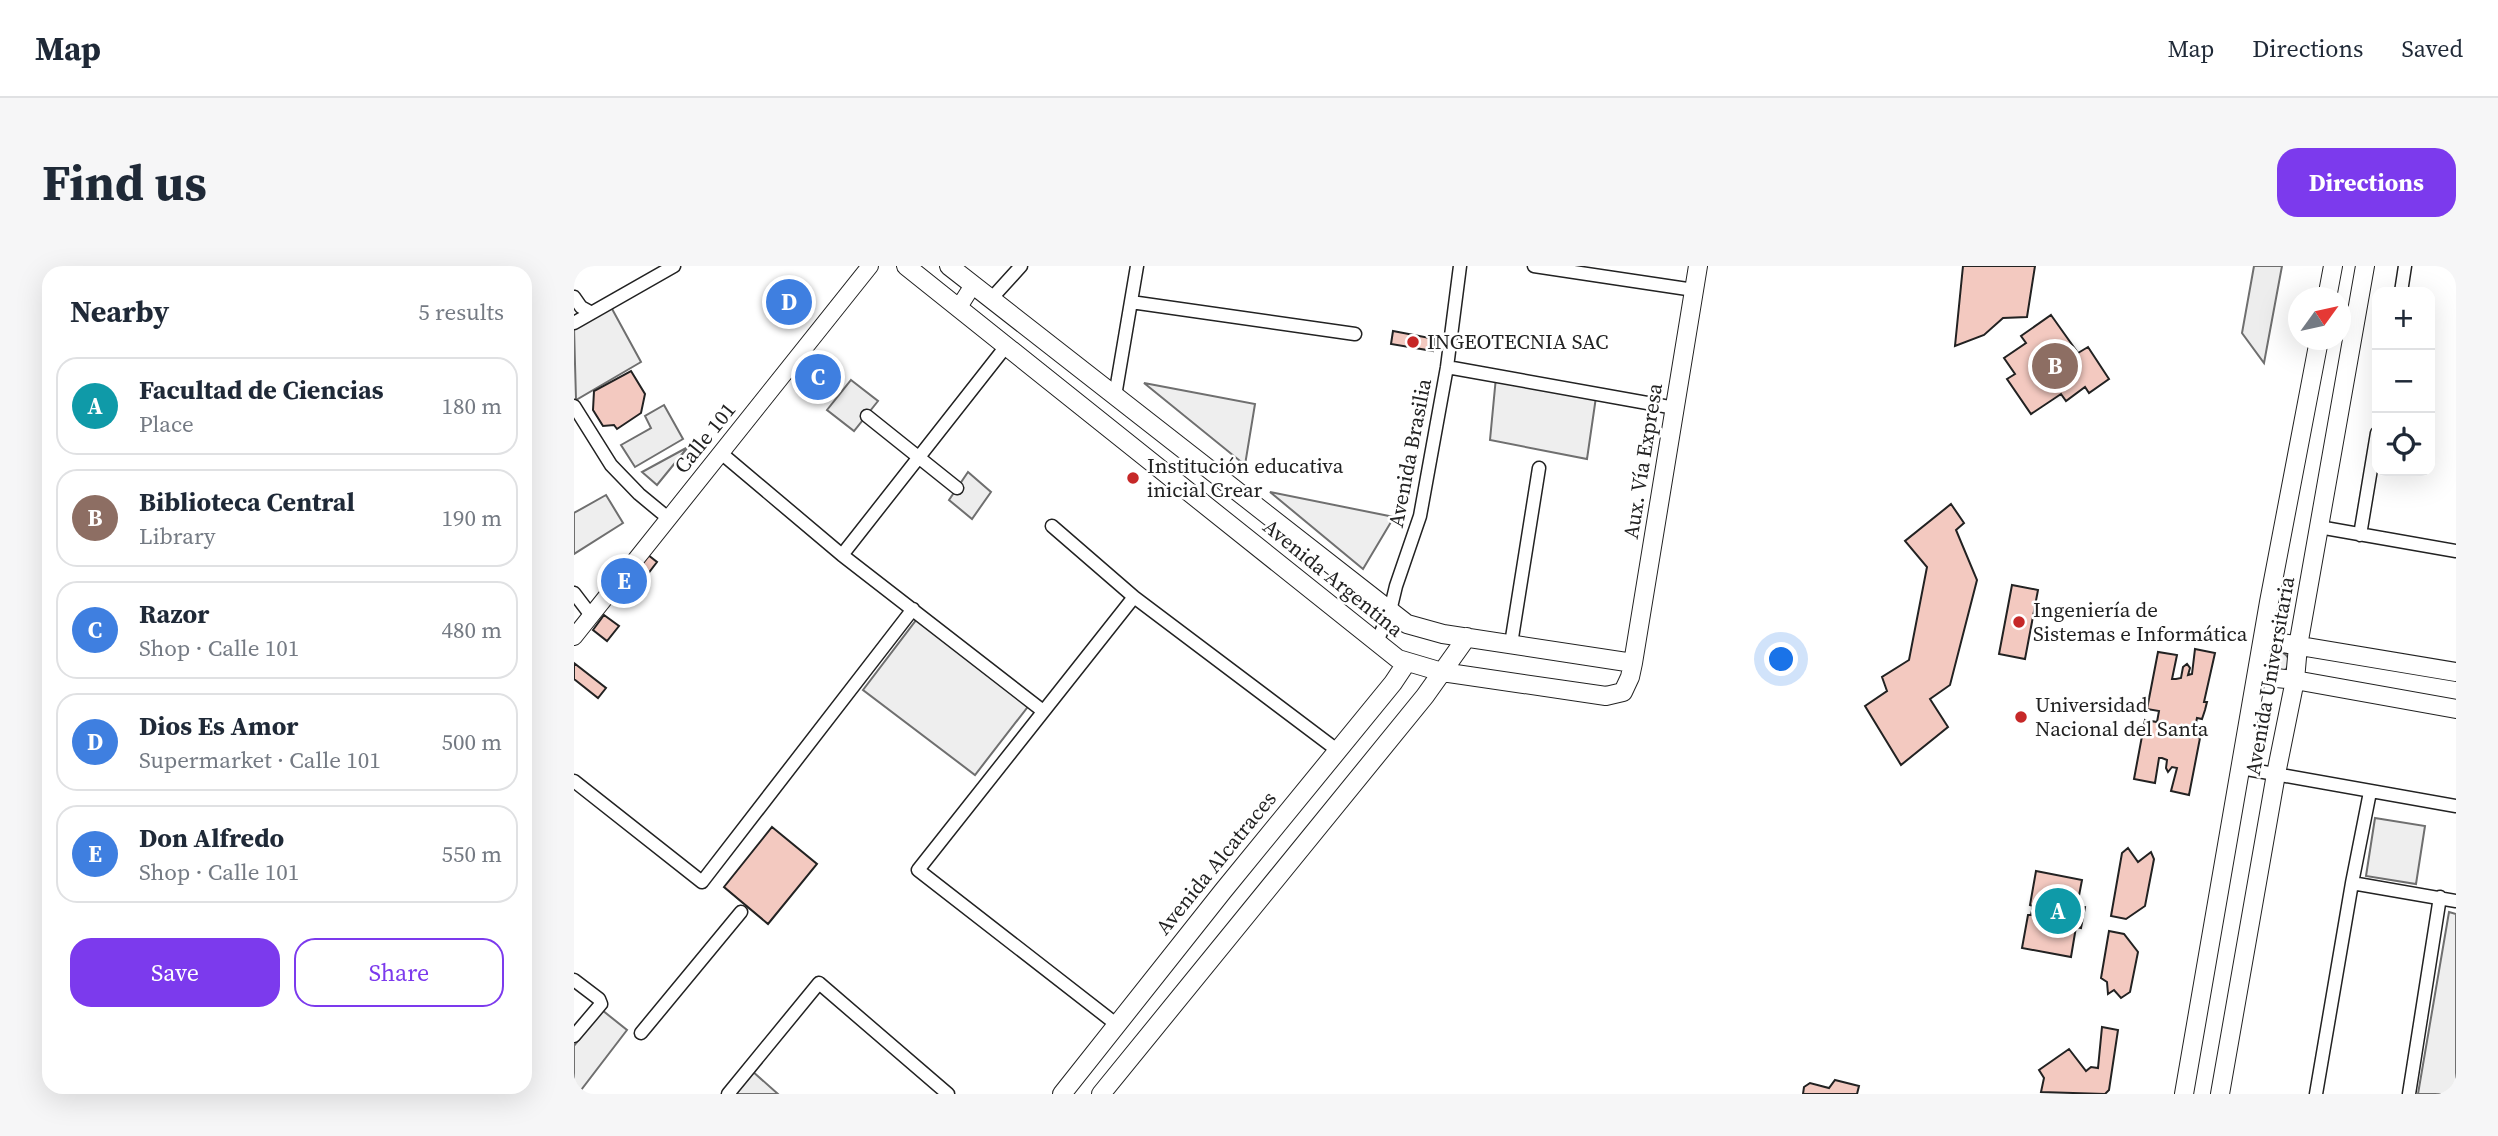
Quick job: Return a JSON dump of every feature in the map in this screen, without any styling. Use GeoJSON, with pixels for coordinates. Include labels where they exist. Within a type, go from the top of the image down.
{"type":"FeatureCollection","features":[{"type":"Feature","properties":{"kind":"main road","name":"Avenida Argentina"},"geometry":{"type":"LineString","coordinates":[[906,266],[1398,659],[1441,673],[1606,696],[1623,692],[1633,663]]}},
{"type":"Feature","properties":{"kind":"main road","name":"Avenida Argentina"},"geometry":{"type":"LineString","coordinates":[[949,266],[1407,624],[1443,634],[1467,637]]}},
{"type":"Feature","properties":{"kind":"main road","name":"Aux. Vía Expresa"},"geometry":{"type":"LineString","coordinates":[[1633,663],[1698,266]]}},
{"type":"Feature","properties":{"kind":"main road"},"geometry":{"type":"LineString","coordinates":[[2329,287],[2333,266]]}},
{"type":"Feature","properties":{"kind":"main road","name":"Avenida Universitaria"},"geometry":{"type":"LineString","coordinates":[[2220,1094],[2295,680],[2298,646],[2365,266]]}},
{"type":"Feature","properties":{"kind":"main road","name":"Avenida Universitaria"},"geometry":{"type":"LineString","coordinates":[[2184,1094],[2317,350]]}},
{"type":"Feature","properties":{"kind":"main road"},"geometry":{"type":"LineString","coordinates":[[1101,1094],[1441,673],[1467,637],[1633,663]]}},
{"type":"Feature","properties":{"kind":"main road"},"geometry":{"type":"LineString","coordinates":[[2264,640],[2456,672]]}},
{"type":"Feature","properties":{"kind":"main road","name":"Avenida Alcatraces"},"geometry":{"type":"LineString","coordinates":[[1062,1094],[1393,683],[1406,662]]}},
{"type":"Feature","properties":{"kind":"main road"},"geometry":{"type":"LineString","coordinates":[[2257,676],[2295,680],[2456,709]]}},
{"type":"Feature","properties":{"kind":"street"},"geometry":{"type":"LineString","coordinates":[[574,323],[674,266]]}},
{"type":"Feature","properties":{"kind":"street","name":"Calle 101"},"geometry":{"type":"LineString","coordinates":[[574,636],[870,266]]}},
{"type":"Feature","properties":{"kind":"street"},"geometry":{"type":"LineString","coordinates":[[991,299],[1021,266]]}},
{"type":"Feature","properties":{"kind":"street"},"geometry":{"type":"LineString","coordinates":[[1115,396],[1137,266]]}},
{"type":"Feature","properties":{"kind":"street","name":"Avenida Brasilia"},"geometry":{"type":"LineString","coordinates":[[1377,642],[1390,611],[1420,516],[1447,367],[1460,266]]}},
{"type":"Feature","properties":{"kind":"street"},"geometry":{"type":"LineString","coordinates":[[1534,266],[1694,290]]}},
{"type":"Feature","properties":{"kind":"street"},"geometry":{"type":"LineString","coordinates":[[2402,287],[2405,266]]}},
{"type":"Feature","properties":{"kind":"street"},"geometry":{"type":"LineString","coordinates":[[959,307],[973,285]]}},
{"type":"Feature","properties":{"kind":"street"},"geometry":{"type":"LineString","coordinates":[[574,297],[581,307],[590,312]]}},
{"type":"Feature","properties":{"kind":"street"},"geometry":{"type":"LineString","coordinates":[[1131,302],[1355,334]]}},
{"type":"Feature","properties":{"kind":"street"},"geometry":{"type":"LineString","coordinates":[[842,555],[1007,345]]}},
{"type":"Feature","properties":{"kind":"street"},"geometry":{"type":"LineString","coordinates":[[1447,367],[1675,408]]}},
{"type":"Feature","properties":{"kind":"street"},"geometry":{"type":"LineString","coordinates":[[574,406],[611,465],[639,494],[668,518]]}},
{"type":"Feature","properties":{"kind":"street"},"geometry":{"type":"LineString","coordinates":[[867,416],[957,488]]}},
{"type":"Feature","properties":{"kind":"street"},"geometry":{"type":"LineString","coordinates":[[720,453],[842,555],[1043,711]]}},
{"type":"Feature","properties":{"kind":"street"},"geometry":{"type":"LineString","coordinates":[[2360,535],[2372,463]]}},
{"type":"Feature","properties":{"kind":"street"},"geometry":{"type":"LineString","coordinates":[[1511,644],[1539,468]]}},
{"type":"Feature","properties":{"kind":"street"},"geometry":{"type":"LineString","coordinates":[[1052,526],[1134,597],[1337,750]]}},
{"type":"Feature","properties":{"kind":"street"},"geometry":{"type":"LineString","coordinates":[[2319,527],[2456,551]]}},
{"type":"Feature","properties":{"kind":"street"},"geometry":{"type":"LineString","coordinates":[[574,593],[590,614]]}},
{"type":"Feature","properties":{"kind":"street"},"geometry":{"type":"LineString","coordinates":[[1116,1024],[918,870],[1134,597]]}},
{"type":"Feature","properties":{"kind":"street"},"geometry":{"type":"LineString","coordinates":[[574,781],[702,882],[913,609]]}},
{"type":"Feature","properties":{"kind":"street"},"geometry":{"type":"LineString","coordinates":[[2241,768],[2456,806]]}},
{"type":"Feature","properties":{"kind":"street"},"geometry":{"type":"LineString","coordinates":[[2317,1094],[2370,792]]}},
{"type":"Feature","properties":{"kind":"street"},"geometry":{"type":"LineString","coordinates":[[2352,883],[2456,901]]}},
{"type":"Feature","properties":{"kind":"street"},"geometry":{"type":"LineString","coordinates":[[2409,1094],[2440,897]]}},
{"type":"Feature","properties":{"kind":"street"},"geometry":{"type":"LineString","coordinates":[[641,1033],[741,912]]}},
{"type":"Feature","properties":{"kind":"street"},"geometry":{"type":"LineString","coordinates":[[574,980],[599,999],[601,1004],[574,1036]]}},
{"type":"Feature","properties":{"kind":"street"},"geometry":{"type":"LineString","coordinates":[[728,1094],[819,984],[948,1094]]}},
{"type":"Feature","properties":{"kind":"shaded area"},"geometry":{"type":"Polygon","coordinates":[[[2254,266],[2282,266],[2264,363],[2242,333],[2254,266]]]}},
{"type":"Feature","properties":{"kind":"shaded area"},"geometry":{"type":"Polygon","coordinates":[[[611,307],[641,362],[576,400],[574,327],[611,307]]]}},
{"type":"Feature","properties":{"kind":"shaded area"},"geometry":{"type":"Polygon","coordinates":[[[1496,377],[1596,397],[1587,459],[1490,440],[1496,377]]]}},
{"type":"Feature","properties":{"kind":"shaded area"},"geometry":{"type":"Polygon","coordinates":[[[851,380],[878,401],[854,431],[827,410],[851,380]]]}},
{"type":"Feature","properties":{"kind":"shaded area"},"geometry":{"type":"Polygon","coordinates":[[[1144,383],[1255,404],[1245,465],[1144,383]]]}},
{"type":"Feature","properties":{"kind":"shaded area"},"geometry":{"type":"Polygon","coordinates":[[[664,405],[683,439],[635,467],[621,445],[651,428],[645,416],[664,405]]]}},
{"type":"Feature","properties":{"kind":"shaded area"},"geometry":{"type":"Polygon","coordinates":[[[688,447],[657,485],[642,472],[688,447]]]}},
{"type":"Feature","properties":{"kind":"shaded area"},"geometry":{"type":"Polygon","coordinates":[[[968,472],[991,492],[972,519],[949,500],[968,472]]]}},
{"type":"Feature","properties":{"kind":"shaded area"},"geometry":{"type":"Polygon","coordinates":[[[1270,492],[1394,517],[1363,569],[1270,492]]]}},
{"type":"Feature","properties":{"kind":"shaded area"},"geometry":{"type":"Polygon","coordinates":[[[606,495],[623,523],[574,554],[574,513],[606,495]]]}},
{"type":"Feature","properties":{"kind":"shaded area"},"geometry":{"type":"Polygon","coordinates":[[[917,619],[1030,704],[975,775],[863,690],[917,619]]]}},
{"type":"Feature","properties":{"kind":"shaded area"},"geometry":{"type":"Polygon","coordinates":[[[2279,652],[2286,655],[2289,662],[2286,669],[2279,672],[2272,669],[2269,662],[2272,655],[2279,652]]]}},
{"type":"Feature","properties":{"kind":"shaded area"},"geometry":{"type":"Polygon","coordinates":[[[2375,818],[2425,826],[2416,884],[2366,876],[2375,818]]]}},
{"type":"Feature","properties":{"kind":"shaded area"},"geometry":{"type":"Polygon","coordinates":[[[2449,912],[2456,914],[2456,1094],[2418,1094],[2449,912]]]}},
{"type":"Feature","properties":{"kind":"shaded area"},"geometry":{"type":"Polygon","coordinates":[[[602,1010],[627,1030],[578,1094],[574,1094],[574,1046],[602,1010]]]}},
{"type":"Feature","properties":{"kind":"shaded area"},"geometry":{"type":"Polygon","coordinates":[[[751,1070],[778,1094],[733,1094],[751,1070]]]}},
{"type":"Feature","properties":{"kind":"building"},"geometry":{"type":"Polygon","coordinates":[[[1963,266],[2035,266],[2027,317],[2003,318],[1984,335],[1955,346],[1963,266]]]}},
{"type":"Feature","properties":{"kind":"building"},"geometry":{"type":"Polygon","coordinates":[[[784,280],[796,300],[787,306],[775,285],[784,280]]]}},
{"type":"Feature","properties":{"kind":"building"},"geometry":{"type":"Polygon","coordinates":[[[2051,315],[2078,353],[2088,347],[2109,379],[2089,393],[2085,387],[2066,401],[2061,394],[2031,414],[2007,379],[2015,374],[2004,358],[2026,343],[2021,336],[2051,315]]]}},
{"type":"Feature","properties":{"kind":"building","name":"INGEOTECNIA SAC"},"geometry":{"type":"Polygon","coordinates":[[[1393,331],[1435,339],[1433,351],[1391,344],[1393,331]]]}},
{"type":"Feature","properties":{"kind":"building"},"geometry":{"type":"Polygon","coordinates":[[[805,357],[839,386],[831,396],[796,368],[805,357]]]}},
{"type":"Feature","properties":{"kind":"building"},"geometry":{"type":"Polygon","coordinates":[[[631,371],[645,394],[641,413],[617,429],[614,425],[603,426],[593,410],[594,391],[631,371]]]}},
{"type":"Feature","properties":{"kind":"building"},"geometry":{"type":"Polygon","coordinates":[[[1951,504],[1964,523],[1956,530],[1977,580],[1950,685],[1930,699],[1948,727],[1901,765],[1865,706],[1887,691],[1882,677],[1909,660],[1927,567],[1905,541],[1951,504]]]}},
{"type":"Feature","properties":{"kind":"building"},"geometry":{"type":"Polygon","coordinates":[[[643,551],[657,562],[647,575],[633,564],[643,551]]]}},
{"type":"Feature","properties":{"kind":"building"},"geometry":{"type":"Polygon","coordinates":[[[633,564],[645,573],[632,591],[620,582],[633,564]]]}},
{"type":"Feature","properties":{"kind":"building","name":"Ingeniería de Sistemas e Informática"},"geometry":{"type":"Polygon","coordinates":[[[2012,585],[2038,590],[2025,659],[1999,654],[2012,585]]]}},
{"type":"Feature","properties":{"kind":"building"},"geometry":{"type":"Polygon","coordinates":[[[604,615],[619,626],[607,641],[593,630],[604,615]]]}},
{"type":"Feature","properties":{"kind":"building"},"geometry":{"type":"Polygon","coordinates":[[[2195,649],[2215,653],[2204,702],[2207,702],[2205,710],[2202,719],[2197,718],[2194,732],[2199,733],[2200,738],[2189,795],[2171,791],[2177,768],[2172,767],[2168,772],[2167,760],[2162,758],[2159,758],[2155,783],[2134,779],[2145,720],[2157,722],[2159,711],[2147,709],[2158,652],[2177,655],[2172,679],[2176,679],[2181,678],[2183,667],[2187,664],[2190,668],[2188,675],[2192,674],[2195,649]]]}},
{"type":"Feature","properties":{"kind":"building"},"geometry":{"type":"Polygon","coordinates":[[[574,663],[606,688],[598,698],[574,679],[574,663]]]}},
{"type":"Feature","properties":{"kind":"building"},"geometry":{"type":"Polygon","coordinates":[[[772,827],[817,864],[768,924],[724,887],[772,827]]]}},
{"type":"Feature","properties":{"kind":"building"},"geometry":{"type":"Polygon","coordinates":[[[2128,848],[2138,862],[2151,852],[2154,859],[2145,906],[2126,919],[2111,916],[2122,853],[2128,848]]]}},
{"type":"Feature","properties":{"kind":"building"},"geometry":{"type":"Polygon","coordinates":[[[2036,871],[2082,880],[2077,906],[2085,907],[2081,928],[2076,927],[2071,957],[2022,948],[2028,915],[2031,915],[2033,906],[2030,905],[2036,871]]]}},
{"type":"Feature","properties":{"kind":"building"},"geometry":{"type":"Polygon","coordinates":[[[2109,931],[2124,934],[2138,952],[2130,992],[2121,998],[2114,990],[2108,994],[2107,982],[2101,978],[2109,931]]]}},
{"type":"Feature","properties":{"kind":"building"},"geometry":{"type":"Polygon","coordinates":[[[2102,1027],[2118,1030],[2109,1090],[2105,1094],[2041,1092],[2044,1078],[2039,1070],[2069,1049],[2086,1071],[2091,1067],[2098,1068],[2102,1027]]]}},
{"type":"Feature","properties":{"kind":"building"},"geometry":{"type":"Polygon","coordinates":[[[1835,1080],[1859,1086],[1857,1094],[1803,1094],[1804,1087],[1810,1083],[1829,1088],[1835,1080]]]}},
{"type":"Feature","properties":{"kind":"place","name":"Dios Es Amor"},"geometry":{"type":"Point","coordinates":[789,302]}},
{"type":"Feature","properties":{"kind":"place","name":"INGEOTECNIA SAC"},"geometry":{"type":"Point","coordinates":[1413,342]}},
{"type":"Feature","properties":{"kind":"place","name":"Biblioteca Central"},"geometry":{"type":"Point","coordinates":[2055,366]}},
{"type":"Feature","properties":{"kind":"place","name":"Razor"},"geometry":{"type":"Point","coordinates":[818,377]}},
{"type":"Feature","properties":{"kind":"place","name":"Institución educativa inicial Crear"},"geometry":{"type":"Point","coordinates":[1133,478]}},
{"type":"Feature","properties":{"kind":"place","name":"Don Alfredo"},"geometry":{"type":"Point","coordinates":[624,581]}},
{"type":"Feature","properties":{"kind":"place","name":"Ingeniería de Sistemas e Informática"},"geometry":{"type":"Point","coordinates":[2019,622]}},
{"type":"Feature","properties":{"kind":"place","name":"Universidad Nacional del Santa"},"geometry":{"type":"Point","coordinates":[2021,717]}},
{"type":"Feature","properties":{"kind":"place","name":"Facultad de Ciencias"},"geometry":{"type":"Point","coordinates":[2058,911]}}]}
